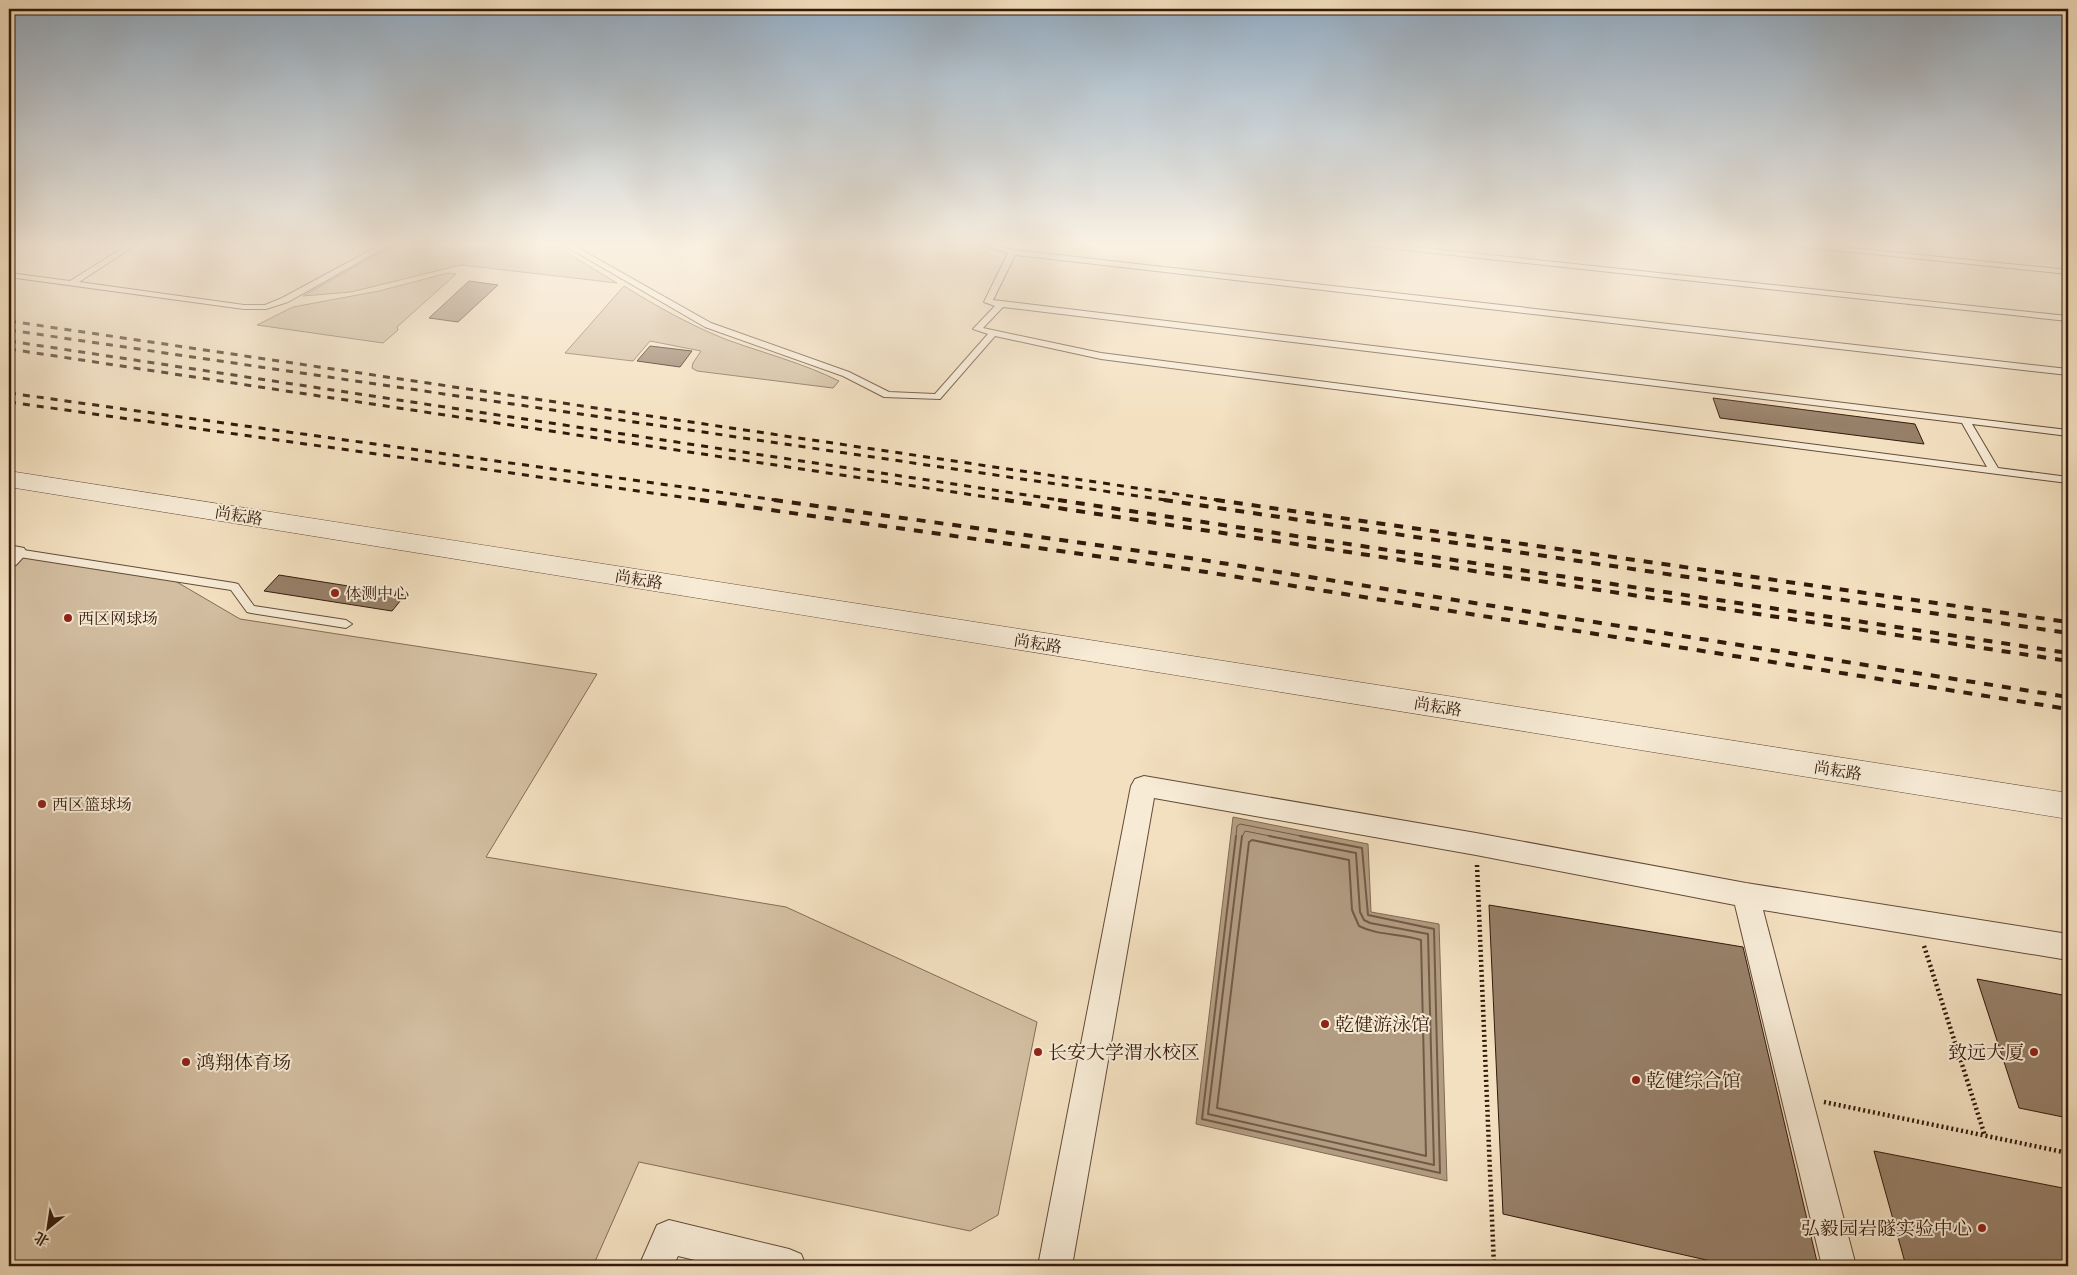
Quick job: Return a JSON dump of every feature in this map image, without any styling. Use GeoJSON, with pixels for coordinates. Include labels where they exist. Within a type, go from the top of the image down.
{"type":"FeatureCollection","features":[{"type":"Feature","properties":{"kind":"street","name":"尚耘路"},"geometry":{"type":"LineString","coordinates":[[9,479],[2068,806]]}},
{"type":"Feature","properties":{"kind":"street"},"geometry":{"type":"LineString","coordinates":[[1055,1266],[1144,786],[1476,844],[1746,895],[2068,947]]}},
{"type":"Feature","properties":{"kind":"street"},"geometry":{"type":"LineString","coordinates":[[1746,895],[1839,1266]]}},
{"type":"Feature","properties":{"kind":"street"},"geometry":{"type":"LineString","coordinates":[[656,1266],[668,1237],[790,1266]]}},
{"type":"Feature","properties":{"kind":"lane"},"geometry":{"type":"LineString","coordinates":[[218,304],[244,307],[266,307],[276,304]]}},
{"type":"Feature","properties":{"kind":"lane"},"geometry":{"type":"LineString","coordinates":[[670,304],[708,325],[846,374],[887,395],[937,397],[992,334]]}},
{"type":"Feature","properties":{"kind":"lane"},"geometry":{"type":"LineString","coordinates":[[998,304],[2068,433]]}},
{"type":"Feature","properties":{"kind":"lane"},"geometry":{"type":"LineString","coordinates":[[1001,304],[977,329],[992,334],[1102,356],[2068,480]]}},
{"type":"Feature","properties":{"kind":"lane"},"geometry":{"type":"LineString","coordinates":[[1465,304],[2068,372]]}},
{"type":"Feature","properties":{"kind":"lane"},"geometry":{"type":"LineString","coordinates":[[1923,304],[2068,319]]}},
{"type":"Feature","properties":{"kind":"lane"},"geometry":{"type":"LineString","coordinates":[[1965,421],[1994,470]]}},
{"type":"Feature","properties":{"kind":"lane"},"geometry":{"type":"LineString","coordinates":[[11,555],[234,587],[251,609],[346,624]]}},
{"type":"Feature","properties":{"kind":"path"},"geometry":{"type":"LineString","coordinates":[[1476,844],[1494,1266]]}},
{"type":"Feature","properties":{"kind":"path"},"geometry":{"type":"LineString","coordinates":[[1916,921],[1985,1136]]}},
{"type":"Feature","properties":{"kind":"path"},"geometry":{"type":"LineString","coordinates":[[1796,1097],[2068,1153]]}},
{"type":"Feature","properties":{"kind":"shaded area"},"geometry":{"type":"Polygon","coordinates":[[[312,304],[423,304],[397,327],[398,330],[383,343],[257,325],[293,307],[312,304]]]}},
{"type":"Feature","properties":{"kind":"shaded area"},"geometry":{"type":"Polygon","coordinates":[[[609,304],[652,304],[712,334],[797,363],[839,381],[833,388],[697,371],[692,368],[693,363],[701,351],[650,341],[633,361],[565,353],[609,304]]]}},
{"type":"Feature","properties":{"kind":"shaded area"},"geometry":{"type":"Polygon","coordinates":[[[21,555],[170,578],[240,619],[597,674],[486,857],[786,907],[1037,1022],[998,1215],[970,1231],[639,1162],[593,1266],[9,1266],[9,566],[21,555]]]}},
{"type":"Feature","properties":{"kind":"water","name":"乾健游泳馆"},"geometry":{"type":"Polygon","coordinates":[[[1233,817],[1368,844],[1371,912],[1439,924],[1447,1181],[1196,1124],[1233,817]]]}},
{"type":"Feature","properties":{"kind":"building"},"geometry":{"type":"Polygon","coordinates":[[[445,304],[478,304],[458,322],[429,318],[445,304]]]}},
{"type":"Feature","properties":{"kind":"building"},"geometry":{"type":"Polygon","coordinates":[[[650,346],[692,351],[680,367],[637,361],[650,346]]]}},
{"type":"Feature","properties":{"kind":"building"},"geometry":{"type":"Polygon","coordinates":[[[1713,398],[1915,424],[1924,444],[1720,418],[1713,398]]]}},
{"type":"Feature","properties":{"kind":"building","name":"体测中心"},"geometry":{"type":"Polygon","coordinates":[[[279,575],[405,595],[392,611],[264,591],[279,575]]]}},
{"type":"Feature","properties":{"kind":"building","name":"乾健综合馆"},"geometry":{"type":"Polygon","coordinates":[[[1489,905],[1743,947],[1818,1266],[1733,1266],[1503,1214],[1489,905]]]}},
{"type":"Feature","properties":{"kind":"building","name":"致远大厦"},"geometry":{"type":"Polygon","coordinates":[[[1977,979],[2068,996],[2068,1118],[2019,1108],[1977,979]]]}},
{"type":"Feature","properties":{"kind":"building","name":"弘毅园岩隧实验中心"},"geometry":{"type":"Polygon","coordinates":[[[1874,1151],[2068,1189],[2068,1266],[1906,1266],[1874,1151]]]}},
{"type":"Feature","properties":{"kind":"railway"},"geometry":{"type":"LineString","coordinates":[[9,321],[1224,501]]}},
{"type":"Feature","properties":{"kind":"railway"},"geometry":{"type":"LineString","coordinates":[[9,330],[1172,501]]}},
{"type":"Feature","properties":{"kind":"railway"},"geometry":{"type":"LineString","coordinates":[[9,341],[1066,501]]}},
{"type":"Feature","properties":{"kind":"railway"},"geometry":{"type":"LineString","coordinates":[[9,349],[1013,501]]}},
{"type":"Feature","properties":{"kind":"railway"},"geometry":{"type":"LineString","coordinates":[[9,393],[783,501]]}},
{"type":"Feature","properties":{"kind":"railway"},"geometry":{"type":"LineString","coordinates":[[9,402],[709,501]]}},
{"type":"Feature","properties":{"kind":"railway"},"geometry":{"type":"LineString","coordinates":[[700,500],[1187,569],[2068,709]]}},
{"type":"Feature","properties":{"kind":"railway"},"geometry":{"type":"LineString","coordinates":[[774,500],[1190,558],[2068,697]]}},
{"type":"Feature","properties":{"kind":"railway"},"geometry":{"type":"LineString","coordinates":[[1005,500],[2068,661]]}},
{"type":"Feature","properties":{"kind":"railway"},"geometry":{"type":"LineString","coordinates":[[1058,500],[2068,653]]}},
{"type":"Feature","properties":{"kind":"railway"},"geometry":{"type":"LineString","coordinates":[[1164,500],[2068,633]]}},
{"type":"Feature","properties":{"kind":"railway"},"geometry":{"type":"LineString","coordinates":[[1216,500],[2068,622]]}},
{"type":"Feature","properties":{"kind":"place","name":"体测中心"},"geometry":{"type":"Point","coordinates":[335,593]}},
{"type":"Feature","properties":{"kind":"place","name":"西区网球场"},"geometry":{"type":"Point","coordinates":[68,618]}},
{"type":"Feature","properties":{"kind":"place","name":"西区篮球场"},"geometry":{"type":"Point","coordinates":[42,804]}},
{"type":"Feature","properties":{"kind":"place","name":"乾健游泳馆"},"geometry":{"type":"Point","coordinates":[1325,1024]}},
{"type":"Feature","properties":{"kind":"place","name":"长安大学渭水校区"},"geometry":{"type":"Point","coordinates":[1038,1052]}},
{"type":"Feature","properties":{"kind":"place","name":"致远大厦"},"geometry":{"type":"Point","coordinates":[2034,1052]}},
{"type":"Feature","properties":{"kind":"place","name":"鸿翔体育场"},"geometry":{"type":"Point","coordinates":[186,1062]}},
{"type":"Feature","properties":{"kind":"place","name":"乾健综合馆"},"geometry":{"type":"Point","coordinates":[1636,1080]}},
{"type":"Feature","properties":{"kind":"place","name":"弘毅园岩隧实验中心"},"geometry":{"type":"Point","coordinates":[1982,1228]}}]}
